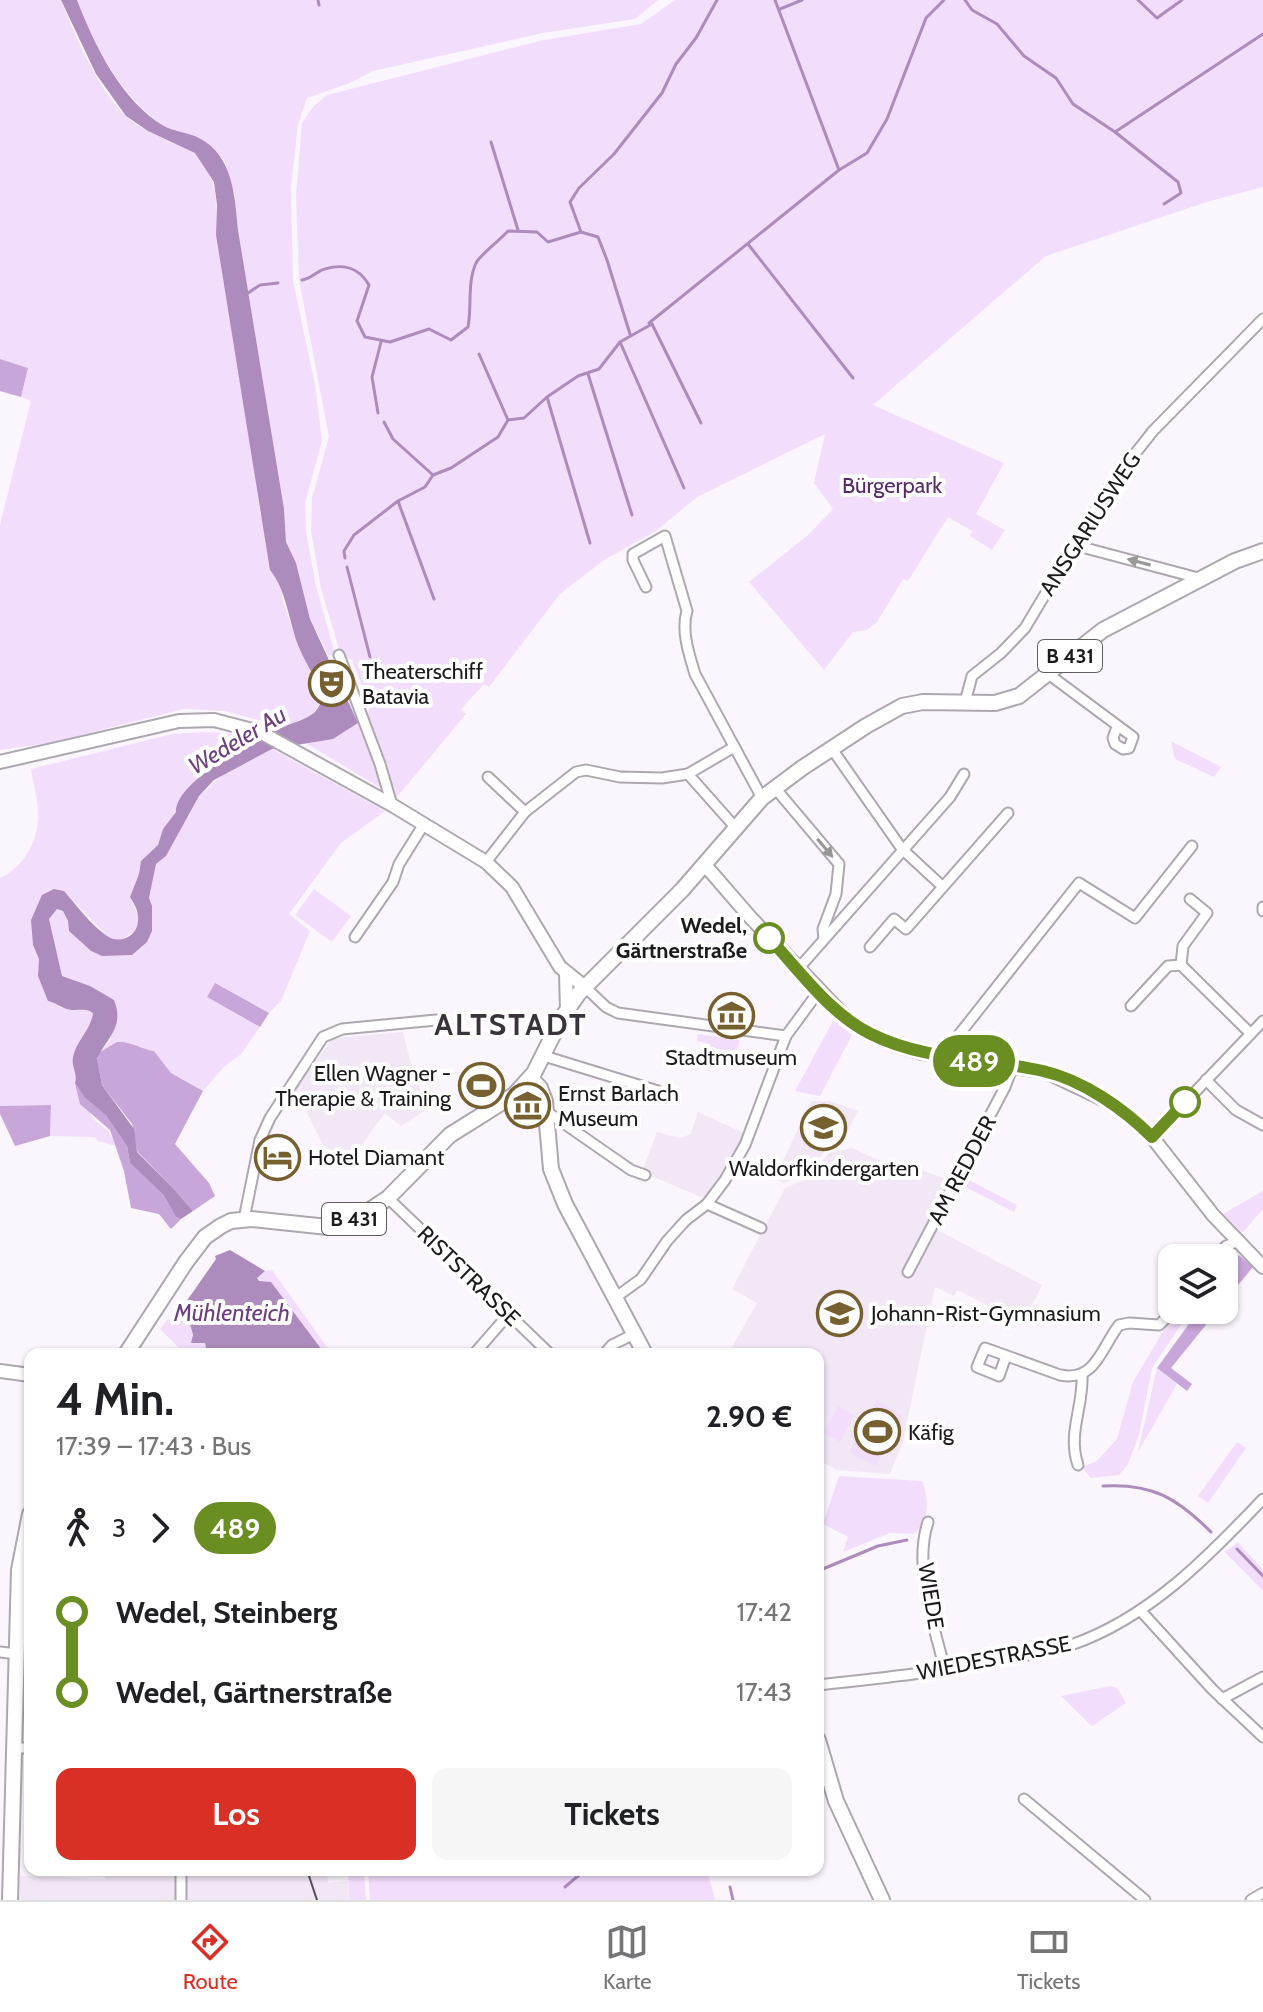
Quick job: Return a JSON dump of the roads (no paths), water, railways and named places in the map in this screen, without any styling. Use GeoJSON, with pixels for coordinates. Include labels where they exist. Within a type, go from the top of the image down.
{"type":"FeatureCollection","features":[{"type":"Feature","properties":{"kind":"main road","name":"B 431"},"geometry":{"type":"LineString","coordinates":[[130,1348],[205,1237],[231,1221],[244,1219],[328,1227],[359,1217],[388,1198],[450,1135],[514,1095],[531,1078],[567,1010],[585,987],[705,865],[735,827],[775,788],[902,706],[923,702],[995,703],[1019,696],[1103,630],[1227,566],[1263,551]]}},
{"type":"Feature","properties":{"kind":"main road"},"geometry":{"type":"LineString","coordinates":[[531,1078],[543,1092],[551,1169],[565,1204],[642,1348]]}},
{"type":"Feature","properties":{"kind":"main road"},"geometry":{"type":"LineString","coordinates":[[10,1900],[19,1570],[24,1545]]}},
{"type":"Feature","properties":{"kind":"main road"},"geometry":{"type":"LineString","coordinates":[[824,1760],[836,1801],[882,1900]]}},
{"type":"Feature","properties":{"kind":"street","name":"ANSGARIUSWEG"},"geometry":{"type":"LineString","coordinates":[[965,702],[972,676],[1001,653],[1025,628],[1111,484],[1153,431],[1263,319]]}},
{"type":"Feature","properties":{"kind":"street"},"geometry":{"type":"LineString","coordinates":[[646,587],[633,554],[665,536],[687,611],[684,621],[695,674],[762,798]]}},
{"type":"Feature","properties":{"kind":"street"},"geometry":{"type":"LineString","coordinates":[[1074,545],[1203,579]]}},
{"type":"Feature","properties":{"kind":"street"},"geometry":{"type":"LineString","coordinates":[[339,655],[392,805]]}},
{"type":"Feature","properties":{"kind":"street"},"geometry":{"type":"LineString","coordinates":[[1047,673],[1117,727]]}},
{"type":"Feature","properties":{"kind":"street"},"geometry":{"type":"LineString","coordinates":[[0,762],[179,721],[214,720],[260,732],[392,805],[486,862],[511,885],[566,974],[606,1007],[618,1013],[785,1038]]}},
{"type":"Feature","properties":{"kind":"street"},"geometry":{"type":"LineString","coordinates":[[486,862],[525,812],[567,777],[586,770],[636,779],[688,774],[734,747]]}},
{"type":"Feature","properties":{"kind":"street"},"geometry":{"type":"LineString","coordinates":[[832,749],[902,849],[942,886]]}},
{"type":"Feature","properties":{"kind":"street"},"geometry":{"type":"LineString","coordinates":[[688,774],[735,827]]}},
{"type":"Feature","properties":{"kind":"street"},"geometry":{"type":"LineString","coordinates":[[798,969],[950,797],[964,774]]}},
{"type":"Feature","properties":{"kind":"street"},"geometry":{"type":"LineString","coordinates":[[488,777],[525,812]]}},
{"type":"Feature","properties":{"kind":"street"},"geometry":{"type":"LineString","coordinates":[[775,788],[839,864],[836,894],[823,929],[824,939]]}},
{"type":"Feature","properties":{"kind":"street"},"geometry":{"type":"LineString","coordinates":[[870,947],[894,919],[906,929],[1008,813]]}},
{"type":"Feature","properties":{"kind":"street"},"geometry":{"type":"LineString","coordinates":[[355,937],[393,882],[399,864],[424,824]]}},
{"type":"Feature","properties":{"kind":"street"},"geometry":{"type":"LineString","coordinates":[[942,1056],[1079,883],[1135,918],[1192,846]]}},
{"type":"Feature","properties":{"kind":"street"},"geometry":{"type":"LineString","coordinates":[[705,865],[817,993],[851,1023],[903,1047],[1046,1072],[1120,1110],[1152,1137],[1186,1182],[1263,1267]]}},
{"type":"Feature","properties":{"kind":"street"},"geometry":{"type":"LineString","coordinates":[[1181,965],[1183,946],[1207,913],[1190,899]]}},
{"type":"Feature","properties":{"kind":"street"},"geometry":{"type":"LineString","coordinates":[[1131,1006],[1168,966],[1181,965],[1250,1033]]}},
{"type":"Feature","properties":{"kind":"street"},"geometry":{"type":"LineString","coordinates":[[566,974],[567,1010]]}},
{"type":"Feature","properties":{"kind":"street"},"geometry":{"type":"LineString","coordinates":[[616,1297],[641,1279],[667,1241],[686,1220],[707,1204],[725,1180],[745,1145],[785,1038],[817,993]]}},
{"type":"Feature","properties":{"kind":"street"},"geometry":{"type":"LineString","coordinates":[[244,1219],[260,1140],[270,1118],[323,1037],[342,1029],[436,1020]]}},
{"type":"Feature","properties":{"kind":"street"},"geometry":{"type":"LineString","coordinates":[[1152,1137],[1263,1021]]}},
{"type":"Feature","properties":{"kind":"street"},"geometry":{"type":"LineString","coordinates":[[544,1056],[658,1091]]}},
{"type":"Feature","properties":{"kind":"street","name":"AM REDDER"},"geometry":{"type":"LineString","coordinates":[[908,1272],[1005,1087],[1013,1066]]}},
{"type":"Feature","properties":{"kind":"street"},"geometry":{"type":"LineString","coordinates":[[1206,1080],[1236,1110],[1263,1125]]}},
{"type":"Feature","properties":{"kind":"street"},"geometry":{"type":"LineString","coordinates":[[546,1111],[631,1170],[645,1175]]}},
{"type":"Feature","properties":{"kind":"street","name":"RISTSTRASSE"},"geometry":{"type":"LineString","coordinates":[[388,1198],[544,1348]]}},
{"type":"Feature","properties":{"kind":"street"},"geometry":{"type":"LineString","coordinates":[[707,1204],[761,1228]]}},
{"type":"Feature","properties":{"kind":"street"},"geometry":{"type":"LineString","coordinates":[[1231,1244],[1238,1241]]}},
{"type":"Feature","properties":{"kind":"street"},"geometry":{"type":"LineString","coordinates":[[479,1348],[508,1315]]}},
{"type":"Feature","properties":{"kind":"street"},"geometry":{"type":"LineString","coordinates":[[1006,1356],[1071,1377],[1092,1368],[1119,1325],[1160,1324]]}},
{"type":"Feature","properties":{"kind":"street"},"geometry":{"type":"LineString","coordinates":[[609,1348],[634,1334]]}},
{"type":"Feature","properties":{"kind":"street"},"geometry":{"type":"LineString","coordinates":[[0,1371],[24,1374]]}},
{"type":"Feature","properties":{"kind":"street"},"geometry":{"type":"LineString","coordinates":[[1078,1465],[1073,1451],[1073,1428],[1083,1388],[1082,1374]]}},
{"type":"Feature","properties":{"kind":"street","name":"WIEDESTRASSE"},"geometry":{"type":"LineString","coordinates":[[824,1684],[945,1670],[1070,1646],[1140,1610],[1180,1581],[1263,1499]]}},
{"type":"Feature","properties":{"kind":"street","name":"WIEDE"},"geometry":{"type":"LineString","coordinates":[[928,1522],[923,1538],[925,1580],[945,1670]]}},
{"type":"Feature","properties":{"kind":"street"},"geometry":{"type":"LineString","coordinates":[[1140,1610],[1222,1699],[1263,1737]]}},
{"type":"Feature","properties":{"kind":"street"},"geometry":{"type":"LineString","coordinates":[[0,1652],[17,1654]]}},
{"type":"Feature","properties":{"kind":"street"},"geometry":{"type":"LineString","coordinates":[[1222,1699],[1263,1677]]}},
{"type":"Feature","properties":{"kind":"street"},"geometry":{"type":"LineString","coordinates":[[14,1748],[24,1748]]}},
{"type":"Feature","properties":{"kind":"street"},"geometry":{"type":"LineString","coordinates":[[1024,1799],[1145,1900]]}},
{"type":"Feature","properties":{"kind":"street"},"geometry":{"type":"LineString","coordinates":[[181,1876],[181,1900]]}},
{"type":"Feature","properties":{"kind":"street"},"geometry":{"type":"LineString","coordinates":[[1251,1900],[1263,1893]]}},
{"type":"Feature","properties":{"kind":"water"},"geometry":{"type":"Polygon","coordinates":[[[61,0],[77,0],[101,53],[135,102],[164,126],[195,136],[210,145],[219,155],[230,178],[284,509],[286,542],[296,563],[310,619],[358,723],[333,739],[272,749],[214,780],[199,796],[166,856],[156,864],[149,898],[152,931],[147,942],[132,955],[102,956],[91,951],[69,931],[63,911],[57,909],[49,919],[62,976],[90,986],[114,1000],[116,1025],[97,1059],[102,1085],[134,1129],[137,1152],[193,1211],[181,1219],[176,1217],[164,1195],[130,1163],[127,1146],[106,1115],[85,1098],[75,1083],[73,1057],[93,1013],[67,1009],[48,1001],[38,976],[39,959],[33,945],[31,920],[42,895],[54,889],[64,891],[90,921],[112,939],[123,939],[132,934],[138,917],[130,897],[141,861],[158,845],[163,829],[188,788],[236,752],[311,715],[324,696],[301,652],[284,596],[270,570],[216,235],[214,182],[195,153],[148,131],[126,116],[96,74],[61,0]]]}},
{"type":"Feature","properties":{"kind":"water","name":"Mühlenteich"},"geometry":{"type":"Polygon","coordinates":[[[230,1250],[265,1271],[257,1278],[259,1281],[271,1282],[320,1348],[205,1348],[205,1343],[191,1343],[193,1335],[189,1321],[179,1316],[179,1312],[216,1259],[215,1256],[230,1250]]]}},
{"type":"Feature","properties":{"kind":"waterway"},"geometry":{"type":"LineString","coordinates":[[318,0],[319,5]]}},
{"type":"Feature","properties":{"kind":"waterway"},"geometry":{"type":"LineString","coordinates":[[581,232],[570,202],[579,188],[614,154],[662,93],[676,64],[696,38],[717,0]]}},
{"type":"Feature","properties":{"kind":"waterway"},"geometry":{"type":"LineString","coordinates":[[775,0],[839,170]]}},
{"type":"Feature","properties":{"kind":"waterway"},"geometry":{"type":"LineString","coordinates":[[780,9],[802,0]]}},
{"type":"Feature","properties":{"kind":"waterway"},"geometry":{"type":"LineString","coordinates":[[345,558],[344,551],[354,535],[398,501],[425,487],[433,475],[451,468],[498,437],[508,420],[524,418],[547,397],[578,376],[599,369],[620,342],[652,324],[649,323],[839,170],[867,153],[887,119],[926,18],[944,0]]}},
{"type":"Feature","properties":{"kind":"waterway"},"geometry":{"type":"LineString","coordinates":[[965,0],[972,10],[997,24],[1024,56],[1056,78],[1073,104],[1115,132],[1263,34]]}},
{"type":"Feature","properties":{"kind":"waterway"},"geometry":{"type":"LineString","coordinates":[[1138,0],[1157,18],[1182,0]]}},
{"type":"Feature","properties":{"kind":"waterway"},"geometry":{"type":"LineString","coordinates":[[1115,132],[1178,182],[1181,193],[1164,204]]}},
{"type":"Feature","properties":{"kind":"waterway"},"geometry":{"type":"LineString","coordinates":[[491,142],[518,230]]}},
{"type":"Feature","properties":{"kind":"waterway"},"geometry":{"type":"LineString","coordinates":[[302,280],[332,267],[351,268],[361,274],[369,285],[357,321],[365,337],[390,342],[429,329],[451,340],[468,327],[476,263],[508,231],[537,232],[548,242],[581,232],[598,237],[630,334]]}},
{"type":"Feature","properties":{"kind":"waterway"},"geometry":{"type":"LineString","coordinates":[[748,244],[853,378]]}},
{"type":"Feature","properties":{"kind":"waterway"},"geometry":{"type":"LineString","coordinates":[[245,295],[260,285],[278,283]]}},
{"type":"Feature","properties":{"kind":"waterway"},"geometry":{"type":"LineString","coordinates":[[652,324],[701,423]]}},
{"type":"Feature","properties":{"kind":"waterway"},"geometry":{"type":"LineString","coordinates":[[378,413],[372,377],[381,342]]}},
{"type":"Feature","properties":{"kind":"waterway"},"geometry":{"type":"LineString","coordinates":[[620,342],[684,488]]}},
{"type":"Feature","properties":{"kind":"waterway"},"geometry":{"type":"LineString","coordinates":[[479,354],[508,420]]}},
{"type":"Feature","properties":{"kind":"waterway"},"geometry":{"type":"LineString","coordinates":[[588,374],[632,515]]}},
{"type":"Feature","properties":{"kind":"waterway"},"geometry":{"type":"LineString","coordinates":[[547,397],[590,543]]}},
{"type":"Feature","properties":{"kind":"waterway"},"geometry":{"type":"LineString","coordinates":[[384,422],[393,439],[433,475]]}},
{"type":"Feature","properties":{"kind":"waterway"},"geometry":{"type":"LineString","coordinates":[[398,501],[434,599]]}},
{"type":"Feature","properties":{"kind":"waterway"},"geometry":{"type":"LineString","coordinates":[[347,567],[370,657]]}},
{"type":"Feature","properties":{"kind":"waterway"},"geometry":{"type":"LineString","coordinates":[[1103,1486],[1136,1487],[1163,1495],[1187,1510],[1211,1532]]}},
{"type":"Feature","properties":{"kind":"waterway"},"geometry":{"type":"LineString","coordinates":[[824,1568],[878,1546],[907,1540]]}},
{"type":"Feature","properties":{"kind":"waterway"},"geometry":{"type":"LineString","coordinates":[[1237,1549],[1263,1576]]}},
{"type":"Feature","properties":{"kind":"waterway"},"geometry":{"type":"LineString","coordinates":[[565,1887],[578,1876]]}},
{"type":"Feature","properties":{"kind":"waterway"},"geometry":{"type":"LineString","coordinates":[[730,1887],[733,1900]]}},
{"type":"Feature","properties":{"kind":"tram line"},"geometry":{"type":"LineString","coordinates":[[309,1876],[317,1900]]}},
{"type":"Feature","properties":{"kind":"place","name":"Theaterschiff Batavia"},"geometry":{"type":"Point","coordinates":[331,684]}},
{"type":"Feature","properties":{"kind":"place","name":"Wedel, Gärtnerstraße"},"geometry":{"type":"Point","coordinates":[769,938]}},
{"type":"Feature","properties":{"kind":"place","name":"Stadtmuseum"},"geometry":{"type":"Point","coordinates":[731,1016]}},
{"type":"Feature","properties":{"kind":"place","name":"Ellen Wagner - Therapie & Training"},"geometry":{"type":"Point","coordinates":[482,1086]}},
{"type":"Feature","properties":{"kind":"place","name":"Ernst Barlach Museum"},"geometry":{"type":"Point","coordinates":[527,1106]}},
{"type":"Feature","properties":{"kind":"place","name":"Waldorfkindergarten"},"geometry":{"type":"Point","coordinates":[824,1127]}},
{"type":"Feature","properties":{"kind":"place","name":"Hotel Diamant"},"geometry":{"type":"Point","coordinates":[277,1157]}},
{"type":"Feature","properties":{"kind":"place","name":"Johann-Rist-Gymnasium"},"geometry":{"type":"Point","coordinates":[840,1313]}},
{"type":"Feature","properties":{"kind":"place","name":"Käfig"},"geometry":{"type":"Point","coordinates":[877,1432]}},
{"type":"Feature","properties":{"kind":"district","name":"ALTSTADT"},"geometry":{"type":"Point","coordinates":[511,1024]}},
{"type":"Feature","properties":{"kind":"park label","name":"Bürgerpark"},"geometry":{"type":"Point","coordinates":[892,485]}},
{"type":"Feature","properties":{"kind":"water label","name":"Wedeler Au"},"geometry":{"type":"Point","coordinates":[237,740]}}]}
